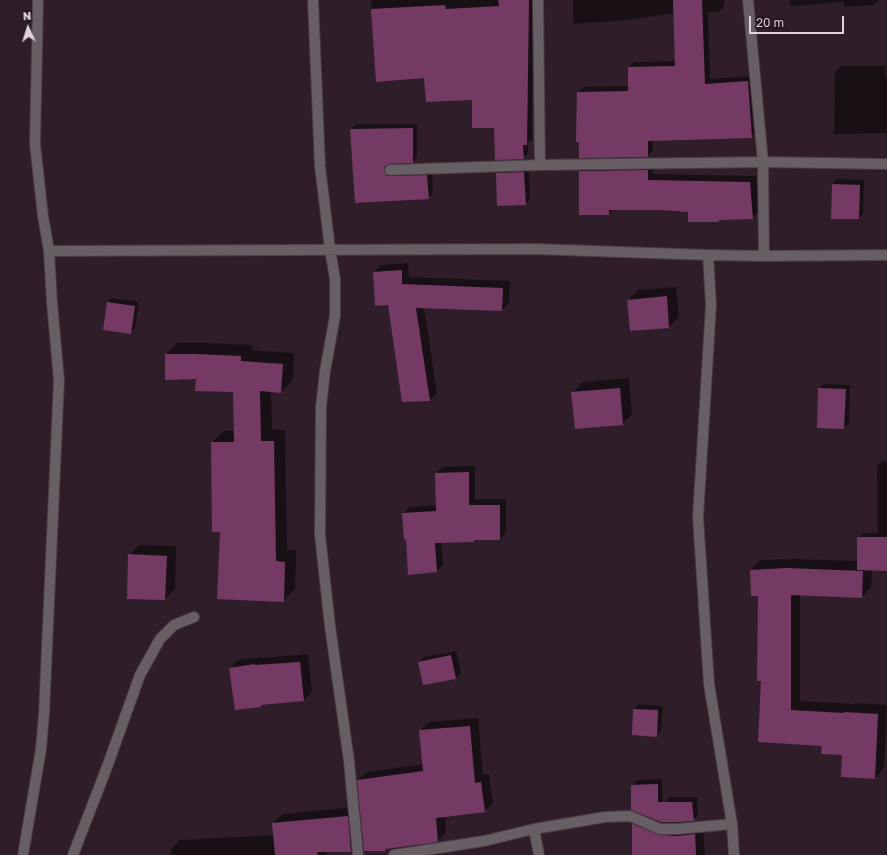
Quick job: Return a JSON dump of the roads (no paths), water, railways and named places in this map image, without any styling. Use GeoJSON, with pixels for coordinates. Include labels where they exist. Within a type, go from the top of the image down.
{"type":"FeatureCollection","features":[{"type":"Feature","properties":{"kind":"street"},"geometry":{"type":"LineString","coordinates":[[23,855],[41,749],[44,714],[59,380],[49,251],[43,216],[35,144],[38,0]]}},
{"type":"Feature","properties":{"kind":"street"},"geometry":{"type":"LineString","coordinates":[[312,0],[320,166],[335,279],[335,316],[325,371],[321,407],[320,535],[330,626],[349,761],[358,855]]}},
{"type":"Feature","properties":{"kind":"street"},"geometry":{"type":"LineString","coordinates":[[538,0],[540,165]]}},
{"type":"Feature","properties":{"kind":"street"},"geometry":{"type":"LineString","coordinates":[[748,0],[763,162],[764,256]]}},
{"type":"Feature","properties":{"kind":"street"},"geometry":{"type":"LineString","coordinates":[[390,170],[540,165],[763,162],[887,164]]}},
{"type":"Feature","properties":{"kind":"street"},"geometry":{"type":"LineString","coordinates":[[49,251],[535,249],[764,256],[887,255]]}},
{"type":"Feature","properties":{"kind":"street"},"geometry":{"type":"LineString","coordinates":[[708,255],[711,305],[698,517],[709,684],[732,824],[734,855]]}},
{"type":"Feature","properties":{"kind":"street"},"geometry":{"type":"LineString","coordinates":[[73,855],[140,675],[160,639],[174,625],[194,617]]}},
{"type":"Feature","properties":{"kind":"street"},"geometry":{"type":"LineString","coordinates":[[394,855],[484,841],[534,829],[605,817],[630,816],[660,829],[678,829],[732,824]]}},
{"type":"Feature","properties":{"kind":"street"},"geometry":{"type":"LineString","coordinates":[[534,829],[539,855]]}}]}
